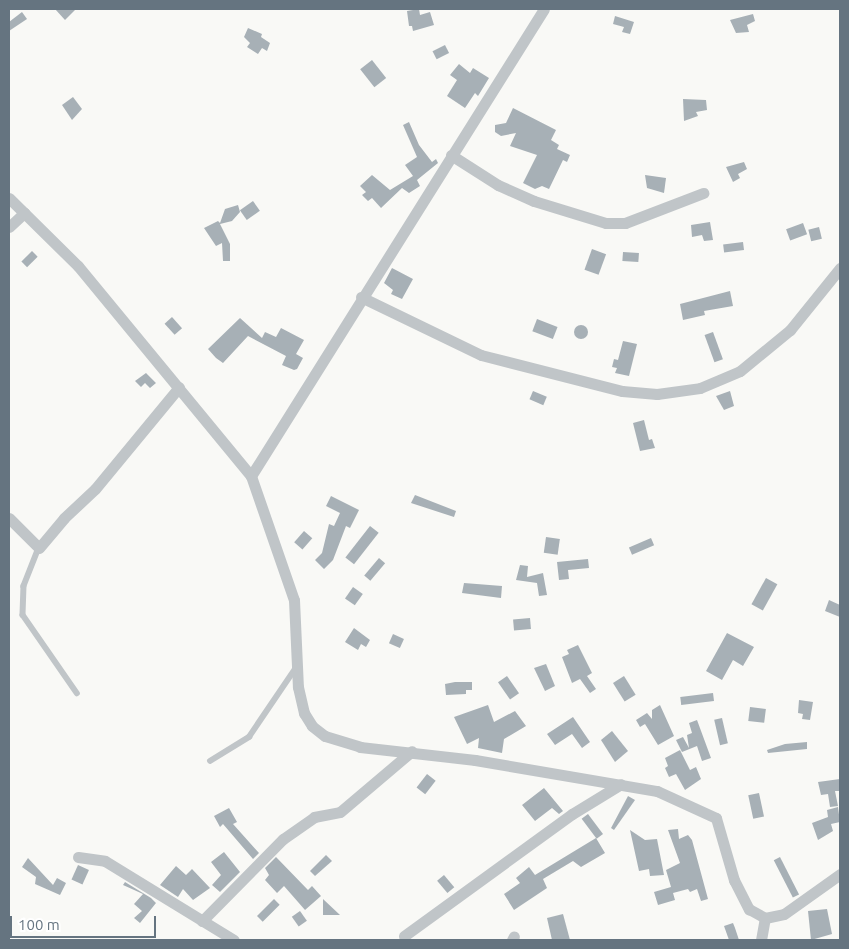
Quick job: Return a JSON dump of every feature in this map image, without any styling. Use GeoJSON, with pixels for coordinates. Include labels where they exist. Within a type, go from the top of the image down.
{"type":"FeatureCollection","features":[{"type":"Feature","properties":{"kind":"street"},"geometry":{"type":"LineString","coordinates":[[251,476],[361,297],[544,9]]}},
{"type":"Feature","properties":{"kind":"street"},"geometry":{"type":"LineString","coordinates":[[452,155],[498,185],[534,201],[606,224],[625,223],[703,193]]}},
{"type":"Feature","properties":{"kind":"street"},"geometry":{"type":"LineString","coordinates":[[9,198],[78,266],[251,476],[294,600],[297,666],[304,713],[312,726],[325,736],[360,747],[412,751],[657,791],[716,818],[734,880],[749,909],[765,918],[784,914],[840,874]]}},
{"type":"Feature","properties":{"kind":"street"},"geometry":{"type":"LineString","coordinates":[[9,227],[24,213]]}},
{"type":"Feature","properties":{"kind":"street"},"geometry":{"type":"LineString","coordinates":[[361,297],[481,355],[622,391],[657,394],[700,388],[740,371],[790,330],[840,268]]}},
{"type":"Feature","properties":{"kind":"street"},"geometry":{"type":"LineString","coordinates":[[9,518],[39,548],[64,518],[95,489],[179,387]]}},
{"type":"Feature","properties":{"kind":"street"},"geometry":{"type":"LineString","coordinates":[[202,922],[283,839],[314,817],[340,812],[412,751]]}},
{"type":"Feature","properties":{"kind":"street"},"geometry":{"type":"LineString","coordinates":[[404,936],[572,814],[621,784]]}},
{"type":"Feature","properties":{"kind":"street"},"geometry":{"type":"LineString","coordinates":[[78,857],[105,861],[234,940]]}},
{"type":"Feature","properties":{"kind":"street"},"geometry":{"type":"LineString","coordinates":[[759,939],[765,918]]}},
{"type":"Feature","properties":{"kind":"lane"},"geometry":{"type":"LineString","coordinates":[[39,548],[24,586],[23,614],[77,693]]}},
{"type":"Feature","properties":{"kind":"lane"},"geometry":{"type":"LineString","coordinates":[[210,761],[249,737],[297,666]]}},
{"type":"Feature","properties":{"kind":"building"},"geometry":{"type":"Polygon","coordinates":[[[55,9],[76,9],[65,20],[55,9]]]}},
{"type":"Feature","properties":{"kind":"building"},"geometry":{"type":"Polygon","coordinates":[[[419,9],[420,15],[430,12],[434,25],[413,31],[412,26],[409,26],[407,11],[419,9]]]}},
{"type":"Feature","properties":{"kind":"building"},"geometry":{"type":"Polygon","coordinates":[[[22,12],[27,19],[9,31],[9,22],[22,12]]]}},
{"type":"Feature","properties":{"kind":"building"},"geometry":{"type":"Polygon","coordinates":[[[753,14],[755,21],[747,25],[749,32],[736,33],[730,20],[753,14]]]}},
{"type":"Feature","properties":{"kind":"building"},"geometry":{"type":"Polygon","coordinates":[[[615,16],[634,22],[630,34],[622,32],[624,27],[613,24],[615,16]]]}},
{"type":"Feature","properties":{"kind":"building"},"geometry":{"type":"Polygon","coordinates":[[[248,28],[262,34],[261,37],[270,43],[267,51],[262,48],[258,54],[247,47],[250,43],[244,37],[248,28]]]}},
{"type":"Feature","properties":{"kind":"building"},"geometry":{"type":"Polygon","coordinates":[[[445,45],[449,53],[437,59],[433,51],[445,45]]]}},
{"type":"Feature","properties":{"kind":"building"},"geometry":{"type":"Polygon","coordinates":[[[372,60],[386,78],[374,87],[360,69],[372,60]]]}},
{"type":"Feature","properties":{"kind":"building"},"geometry":{"type":"Polygon","coordinates":[[[459,64],[470,73],[473,68],[489,78],[478,96],[475,93],[465,108],[447,96],[457,80],[450,75],[459,64]]]}},
{"type":"Feature","properties":{"kind":"building"},"geometry":{"type":"Polygon","coordinates":[[[73,97],[82,109],[72,120],[62,105],[73,97]]]}},
{"type":"Feature","properties":{"kind":"building"},"geometry":{"type":"Polygon","coordinates":[[[683,99],[706,100],[707,110],[696,112],[698,116],[684,121],[683,99]]]}},
{"type":"Feature","properties":{"kind":"building"},"geometry":{"type":"Polygon","coordinates":[[[513,108],[556,130],[551,140],[559,145],[557,149],[570,155],[567,162],[563,160],[549,189],[542,186],[535,189],[523,183],[537,155],[510,146],[516,133],[501,136],[495,132],[495,125],[506,123],[513,108]]]}},
{"type":"Feature","properties":{"kind":"building"},"geometry":{"type":"Polygon","coordinates":[[[409,122],[419,145],[432,162],[436,159],[438,163],[417,180],[420,186],[409,193],[402,188],[381,208],[372,198],[368,201],[362,195],[366,192],[360,186],[372,175],[390,190],[413,176],[405,165],[417,157],[403,125],[409,122]]]}},
{"type":"Feature","properties":{"kind":"building"},"geometry":{"type":"Polygon","coordinates":[[[744,162],[747,169],[738,174],[740,178],[733,182],[726,167],[744,162]]]}},
{"type":"Feature","properties":{"kind":"building"},"geometry":{"type":"Polygon","coordinates":[[[645,175],[666,178],[664,193],[647,188],[645,175]]]}},
{"type":"Feature","properties":{"kind":"building"},"geometry":{"type":"Polygon","coordinates":[[[253,201],[260,211],[247,220],[240,210],[253,201]]]}},
{"type":"Feature","properties":{"kind":"building"},"geometry":{"type":"Polygon","coordinates":[[[238,205],[240,212],[232,221],[220,224],[230,244],[230,261],[223,261],[222,243],[216,246],[204,228],[218,221],[220,223],[225,209],[238,205]]]}},
{"type":"Feature","properties":{"kind":"building"},"geometry":{"type":"Polygon","coordinates":[[[710,222],[713,240],[704,241],[702,235],[692,237],[691,225],[710,222]]]}},
{"type":"Feature","properties":{"kind":"building"},"geometry":{"type":"Polygon","coordinates":[[[803,223],[807,234],[790,240],[786,229],[803,223]]]}},
{"type":"Feature","properties":{"kind":"building"},"geometry":{"type":"Polygon","coordinates":[[[819,227],[822,239],[811,241],[808,230],[819,227]]]}},
{"type":"Feature","properties":{"kind":"building"},"geometry":{"type":"Polygon","coordinates":[[[743,242],[744,250],[724,252],[723,244],[743,242]]]}},
{"type":"Feature","properties":{"kind":"building"},"geometry":{"type":"Polygon","coordinates":[[[592,249],[606,254],[599,275],[584,270],[592,249]]]}},
{"type":"Feature","properties":{"kind":"building"},"geometry":{"type":"Polygon","coordinates":[[[32,251],[38,257],[27,267],[21,262],[32,251]]]}},
{"type":"Feature","properties":{"kind":"building"},"geometry":{"type":"Polygon","coordinates":[[[623,252],[639,253],[638,262],[622,261],[623,252]]]}},
{"type":"Feature","properties":{"kind":"building"},"geometry":{"type":"Polygon","coordinates":[[[392,268],[413,279],[402,299],[391,294],[393,290],[384,283],[392,268]]]}},
{"type":"Feature","properties":{"kind":"building"},"geometry":{"type":"Polygon","coordinates":[[[730,291],[733,306],[704,311],[705,315],[683,320],[680,304],[730,291]]]}},
{"type":"Feature","properties":{"kind":"building"},"geometry":{"type":"Polygon","coordinates":[[[172,317],[182,328],[175,335],[165,324],[172,317]]]}},
{"type":"Feature","properties":{"kind":"building"},"geometry":{"type":"Polygon","coordinates":[[[240,318],[262,338],[265,332],[276,337],[281,328],[304,340],[296,354],[303,358],[297,369],[294,370],[282,365],[286,356],[248,336],[223,363],[216,358],[208,349],[240,318]]]}},
{"type":"Feature","properties":{"kind":"building"},"geometry":{"type":"Polygon","coordinates":[[[537,319],[558,327],[553,339],[532,331],[537,319]]]}},
{"type":"Feature","properties":{"kind":"building"},"geometry":{"type":"Polygon","coordinates":[[[581,325],[586,327],[588,332],[586,337],[581,339],[576,337],[574,332],[576,327],[581,325]]]}},
{"type":"Feature","properties":{"kind":"building"},"geometry":{"type":"Polygon","coordinates":[[[713,332],[723,359],[714,362],[705,335],[713,332]]]}},
{"type":"Feature","properties":{"kind":"building"},"geometry":{"type":"Polygon","coordinates":[[[623,341],[637,344],[629,376],[615,373],[617,368],[612,367],[614,359],[618,360],[623,341]]]}},
{"type":"Feature","properties":{"kind":"building"},"geometry":{"type":"Polygon","coordinates":[[[146,373],[156,383],[150,388],[145,383],[141,387],[135,381],[146,373]]]}},
{"type":"Feature","properties":{"kind":"building"},"geometry":{"type":"Polygon","coordinates":[[[533,391],[547,397],[543,405],[529,399],[533,391]]]}},
{"type":"Feature","properties":{"kind":"building"},"geometry":{"type":"Polygon","coordinates":[[[730,391],[734,406],[724,410],[716,396],[730,391]]]}},
{"type":"Feature","properties":{"kind":"building"},"geometry":{"type":"Polygon","coordinates":[[[644,420],[649,440],[652,439],[655,448],[640,451],[633,423],[644,420]]]}},
{"type":"Feature","properties":{"kind":"building"},"geometry":{"type":"Polygon","coordinates":[[[415,495],[456,511],[454,517],[411,503],[415,495]]]}},
{"type":"Feature","properties":{"kind":"building"},"geometry":{"type":"Polygon","coordinates":[[[331,496],[359,510],[350,528],[346,526],[333,560],[324,569],[315,560],[322,553],[329,524],[334,526],[340,513],[326,506],[331,496]]]}},
{"type":"Feature","properties":{"kind":"building"},"geometry":{"type":"Polygon","coordinates":[[[370,526],[379,533],[354,564],[345,558],[370,526]]]}},
{"type":"Feature","properties":{"kind":"building"},"geometry":{"type":"Polygon","coordinates":[[[304,531],[312,538],[302,550],[294,542],[304,531]]]}},
{"type":"Feature","properties":{"kind":"building"},"geometry":{"type":"Polygon","coordinates":[[[546,537],[560,539],[558,555],[544,553],[546,537]]]}},
{"type":"Feature","properties":{"kind":"building"},"geometry":{"type":"Polygon","coordinates":[[[651,538],[654,545],[632,555],[629,547],[651,538]]]}},
{"type":"Feature","properties":{"kind":"building"},"geometry":{"type":"Polygon","coordinates":[[[379,558],[385,563],[370,581],[364,576],[379,558]]]}},
{"type":"Feature","properties":{"kind":"building"},"geometry":{"type":"Polygon","coordinates":[[[588,559],[589,568],[568,570],[569,579],[559,580],[557,562],[588,559]]]}},
{"type":"Feature","properties":{"kind":"building"},"geometry":{"type":"Polygon","coordinates":[[[520,565],[528,566],[527,577],[543,573],[547,595],[539,596],[537,583],[516,580],[520,565]]]}},
{"type":"Feature","properties":{"kind":"building"},"geometry":{"type":"Polygon","coordinates":[[[766,578],[777,584],[763,611],[751,604],[766,578]]]}},
{"type":"Feature","properties":{"kind":"building"},"geometry":{"type":"Polygon","coordinates":[[[464,583],[502,586],[501,598],[462,593],[464,583]]]}},
{"type":"Feature","properties":{"kind":"building"},"geometry":{"type":"Polygon","coordinates":[[[353,587],[363,594],[355,605],[345,598],[353,587]]]}},
{"type":"Feature","properties":{"kind":"building"},"geometry":{"type":"Polygon","coordinates":[[[829,600],[840,605],[840,617],[825,611],[829,600]]]}},
{"type":"Feature","properties":{"kind":"building"},"geometry":{"type":"Polygon","coordinates":[[[530,618],[531,629],[514,630],[513,619],[530,618]]]}},
{"type":"Feature","properties":{"kind":"building"},"geometry":{"type":"Polygon","coordinates":[[[354,628],[370,640],[366,647],[361,644],[358,650],[345,642],[354,628]]]}},
{"type":"Feature","properties":{"kind":"building"},"geometry":{"type":"Polygon","coordinates":[[[727,633],[754,647],[743,666],[733,660],[722,680],[706,671],[727,633]]]}},
{"type":"Feature","properties":{"kind":"building"},"geometry":{"type":"Polygon","coordinates":[[[393,634],[404,639],[400,648],[389,643],[393,634]]]}},
{"type":"Feature","properties":{"kind":"building"},"geometry":{"type":"Polygon","coordinates":[[[578,645],[592,673],[587,676],[596,689],[590,693],[580,679],[572,683],[562,657],[569,654],[567,650],[578,645]]]}},
{"type":"Feature","properties":{"kind":"building"},"geometry":{"type":"Polygon","coordinates":[[[546,664],[555,686],[545,691],[534,668],[546,664]]]}},
{"type":"Feature","properties":{"kind":"building"},"geometry":{"type":"Polygon","coordinates":[[[507,676],[519,693],[510,700],[498,682],[507,676]]]}},
{"type":"Feature","properties":{"kind":"building"},"geometry":{"type":"Polygon","coordinates":[[[624,676],[636,695],[625,702],[613,683],[624,676]]]}},
{"type":"Feature","properties":{"kind":"building"},"geometry":{"type":"Polygon","coordinates":[[[472,682],[472,690],[466,690],[466,694],[446,695],[445,684],[472,682]]]}},
{"type":"Feature","properties":{"kind":"building"},"geometry":{"type":"Polygon","coordinates":[[[713,693],[714,701],[681,705],[680,697],[713,693]]]}},
{"type":"Feature","properties":{"kind":"building"},"geometry":{"type":"Polygon","coordinates":[[[799,700],[813,702],[810,720],[802,719],[803,714],[798,713],[799,700]]]}},
{"type":"Feature","properties":{"kind":"building"},"geometry":{"type":"Polygon","coordinates":[[[488,705],[494,722],[515,711],[526,726],[504,739],[502,753],[478,748],[479,738],[467,744],[454,717],[488,705]]]}},
{"type":"Feature","properties":{"kind":"building"},"geometry":{"type":"Polygon","coordinates":[[[660,705],[674,736],[658,745],[645,724],[640,727],[636,720],[647,713],[652,719],[652,710],[660,705]]]}},
{"type":"Feature","properties":{"kind":"building"},"geometry":{"type":"Polygon","coordinates":[[[750,707],[766,709],[764,723],[748,721],[750,707]]]}},
{"type":"Feature","properties":{"kind":"building"},"geometry":{"type":"Polygon","coordinates":[[[573,717],[590,742],[582,748],[572,734],[555,745],[547,734],[573,717]]]}},
{"type":"Feature","properties":{"kind":"building"},"geometry":{"type":"Polygon","coordinates":[[[722,718],[728,743],[720,745],[714,720],[722,718]]]}},
{"type":"Feature","properties":{"kind":"building"},"geometry":{"type":"Polygon","coordinates":[[[697,720],[711,758],[702,761],[697,746],[682,752],[676,740],[683,737],[689,748],[687,735],[692,733],[689,723],[697,720]]]}},
{"type":"Feature","properties":{"kind":"building"},"geometry":{"type":"Polygon","coordinates":[[[612,731],[628,751],[615,762],[601,740],[612,731]]]}},
{"type":"Feature","properties":{"kind":"building"},"geometry":{"type":"Polygon","coordinates":[[[807,742],[807,749],[768,753],[767,750],[785,744],[807,742]]]}},
{"type":"Feature","properties":{"kind":"building"},"geometry":{"type":"Polygon","coordinates":[[[680,750],[690,770],[696,767],[701,779],[685,790],[676,774],[669,777],[665,768],[668,766],[665,758],[680,750]]]}},
{"type":"Feature","properties":{"kind":"building"},"geometry":{"type":"Polygon","coordinates":[[[427,774],[436,781],[425,794],[417,787],[427,774]]]}},
{"type":"Feature","properties":{"kind":"building"},"geometry":{"type":"Polygon","coordinates":[[[840,779],[840,791],[835,791],[838,806],[830,807],[828,794],[821,795],[818,782],[840,779]]]}},
{"type":"Feature","properties":{"kind":"building"},"geometry":{"type":"Polygon","coordinates":[[[544,788],[563,811],[559,814],[552,808],[535,821],[522,805],[544,788]]]}},
{"type":"Feature","properties":{"kind":"building"},"geometry":{"type":"Polygon","coordinates":[[[759,793],[764,816],[753,819],[748,795],[759,793]]]}},
{"type":"Feature","properties":{"kind":"building"},"geometry":{"type":"Polygon","coordinates":[[[628,796],[635,800],[614,830],[611,828],[628,796]]]}},
{"type":"Feature","properties":{"kind":"building"},"geometry":{"type":"Polygon","coordinates":[[[838,807],[840,822],[831,824],[833,831],[818,840],[812,823],[828,817],[827,810],[838,807]]]}},
{"type":"Feature","properties":{"kind":"building"},"geometry":{"type":"Polygon","coordinates":[[[229,808],[237,822],[233,824],[259,853],[253,859],[223,824],[220,827],[214,816],[229,808]]]}},
{"type":"Feature","properties":{"kind":"building"},"geometry":{"type":"Polygon","coordinates":[[[588,814],[603,834],[597,839],[582,819],[588,814]]]}},
{"type":"Feature","properties":{"kind":"building"},"geometry":{"type":"Polygon","coordinates":[[[678,829],[679,839],[688,835],[692,840],[708,899],[701,901],[697,889],[690,892],[688,889],[673,893],[675,900],[658,905],[654,892],[671,887],[666,870],[680,863],[668,830],[678,829]]]}},
{"type":"Feature","properties":{"kind":"building"},"geometry":{"type":"Polygon","coordinates":[[[630,830],[645,840],[657,839],[664,875],[650,876],[649,869],[639,871],[630,830]]]}},
{"type":"Feature","properties":{"kind":"building"},"geometry":{"type":"Polygon","coordinates":[[[596,838],[605,853],[581,867],[573,861],[543,879],[547,888],[514,910],[504,894],[520,883],[516,878],[529,867],[535,875],[596,838]]]}},
{"type":"Feature","properties":{"kind":"building"},"geometry":{"type":"Polygon","coordinates":[[[224,852],[240,872],[220,892],[212,885],[221,875],[211,862],[224,852]]]}},
{"type":"Feature","properties":{"kind":"building"},"geometry":{"type":"Polygon","coordinates":[[[326,855],[332,861],[315,876],[310,871],[326,855]]]}},
{"type":"Feature","properties":{"kind":"building"},"geometry":{"type":"Polygon","coordinates":[[[276,857],[308,890],[312,886],[321,896],[305,910],[284,886],[277,893],[265,880],[269,875],[265,868],[276,857]]]}},
{"type":"Feature","properties":{"kind":"building"},"geometry":{"type":"Polygon","coordinates":[[[780,857],[799,894],[793,898],[774,860],[780,857]]]}},
{"type":"Feature","properties":{"kind":"building"},"geometry":{"type":"Polygon","coordinates":[[[28,858],[53,885],[57,878],[66,883],[60,895],[35,884],[36,877],[22,867],[28,858]]]}},
{"type":"Feature","properties":{"kind":"building"},"geometry":{"type":"Polygon","coordinates":[[[78,865],[89,870],[82,884],[71,880],[78,865]]]}},
{"type":"Feature","properties":{"kind":"building"},"geometry":{"type":"Polygon","coordinates":[[[176,866],[186,875],[192,869],[210,888],[193,900],[183,889],[178,897],[160,885],[176,866]]]}},
{"type":"Feature","properties":{"kind":"building"},"geometry":{"type":"Polygon","coordinates":[[[444,875],[454,887],[447,893],[437,881],[444,875]]]}},
{"type":"Feature","properties":{"kind":"building"},"geometry":{"type":"Polygon","coordinates":[[[125,882],[151,898],[156,903],[140,923],[134,918],[142,911],[134,904],[143,894],[123,885],[125,882]]]}},
{"type":"Feature","properties":{"kind":"building"},"geometry":{"type":"Polygon","coordinates":[[[274,899],[280,905],[263,922],[257,916],[274,899]]]}},
{"type":"Feature","properties":{"kind":"building"},"geometry":{"type":"Polygon","coordinates":[[[323,899],[340,915],[323,915],[323,899]]]}},
{"type":"Feature","properties":{"kind":"building"},"geometry":{"type":"Polygon","coordinates":[[[827,909],[832,934],[811,940],[808,911],[827,909]]]}},
{"type":"Feature","properties":{"kind":"building"},"geometry":{"type":"Polygon","coordinates":[[[300,911],[307,921],[299,927],[292,917],[300,911]]]}},
{"type":"Feature","properties":{"kind":"building"},"geometry":{"type":"Polygon","coordinates":[[[563,914],[570,940],[552,940],[547,918],[563,914]]]}},
{"type":"Feature","properties":{"kind":"building"},"geometry":{"type":"Polygon","coordinates":[[[733,923],[739,940],[729,940],[724,926],[733,923]]]}}]}
